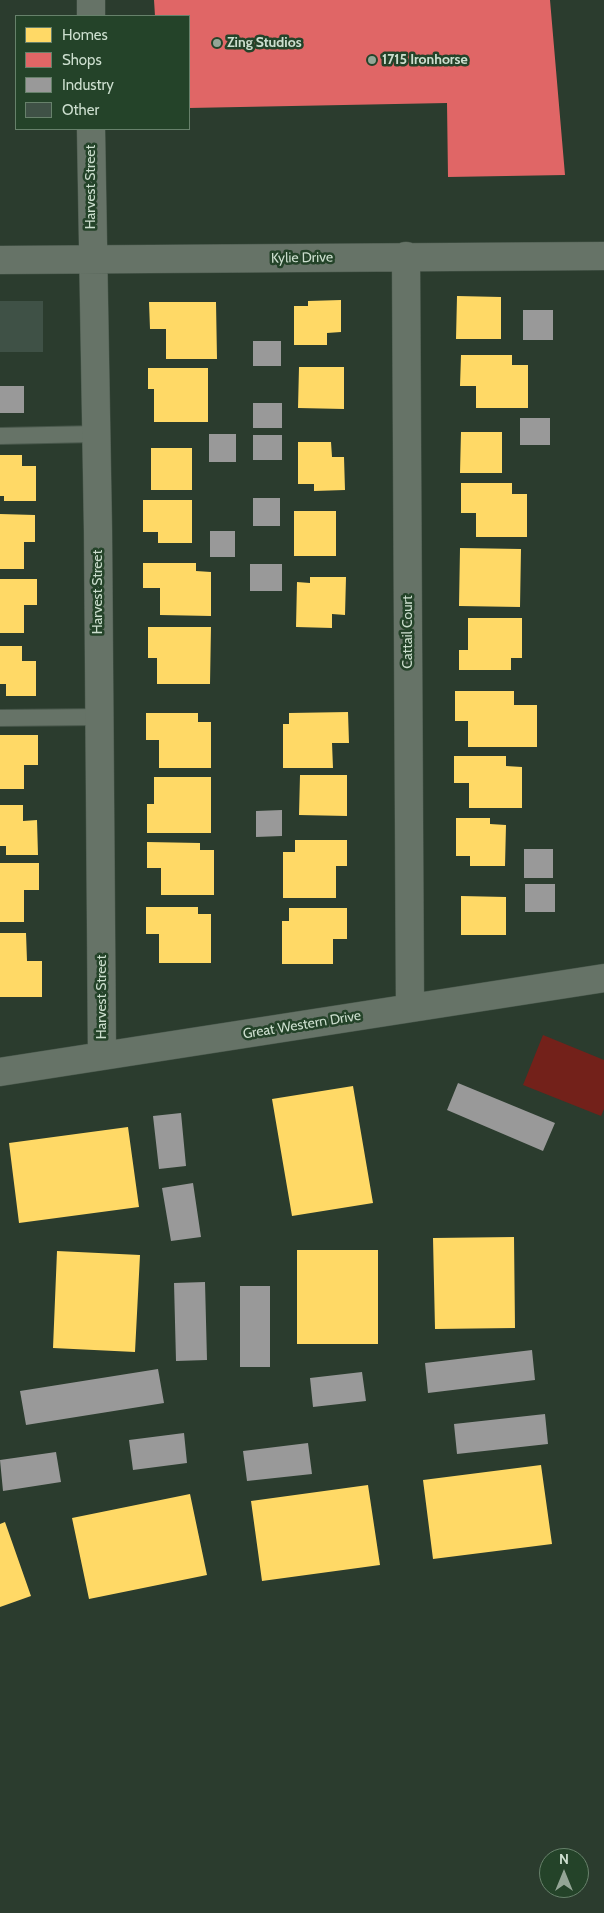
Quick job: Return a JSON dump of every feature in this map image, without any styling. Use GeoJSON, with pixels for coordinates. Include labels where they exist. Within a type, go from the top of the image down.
{"type":"FeatureCollection","features":[{"type":"Feature","properties":{"kind":"street"},"geometry":{"type":"LineString","coordinates":[[90,0],[91,15]]}},
{"type":"Feature","properties":{"kind":"street","name":"Harvest Street"},"geometry":{"type":"LineString","coordinates":[[91,130],[102,1056]]}},
{"type":"Feature","properties":{"kind":"street","name":"Cattail Court"},"geometry":{"type":"LineString","coordinates":[[406,256],[410,1008]]}},
{"type":"Feature","properties":{"kind":"street","name":"Kylie Drive"},"geometry":{"type":"LineString","coordinates":[[0,260],[604,256]]}},
{"type":"Feature","properties":{"kind":"street","name":"Great Western Drive"},"geometry":{"type":"LineString","coordinates":[[0,1072],[604,978]]}},
{"type":"Feature","properties":{"kind":"lane"},"geometry":{"type":"LineString","coordinates":[[0,436],[96,434]]}},
{"type":"Feature","properties":{"kind":"lane"},"geometry":{"type":"LineString","coordinates":[[0,718],[99,717]]}},
{"type":"Feature","properties":{"kind":"shaded area"},"geometry":{"type":"Polygon","coordinates":[[[543,1035],[604,1060],[604,1109],[601,1116],[523,1085],[543,1035]]]}},
{"type":"Feature","properties":{"kind":"building: Homes"},"geometry":{"type":"Polygon","coordinates":[[[457,296],[501,297],[501,339],[456,339],[457,296]]]}},
{"type":"Feature","properties":{"kind":"building: Homes"},"geometry":{"type":"Polygon","coordinates":[[[341,300],[341,332],[327,333],[327,345],[294,345],[294,306],[308,306],[308,301],[341,300]]]}},
{"type":"Feature","properties":{"kind":"building: Homes"},"geometry":{"type":"Polygon","coordinates":[[[149,302],[216,302],[217,359],[166,359],[166,329],[150,329],[149,302]]]}},
{"type":"Feature","properties":{"kind":"building: Homes"},"geometry":{"type":"Polygon","coordinates":[[[461,355],[512,355],[512,365],[528,365],[528,408],[476,408],[476,386],[460,386],[461,355]]]}},
{"type":"Feature","properties":{"kind":"building: Homes"},"geometry":{"type":"Polygon","coordinates":[[[299,367],[344,367],[344,409],[298,408],[299,367]]]}},
{"type":"Feature","properties":{"kind":"building: Homes"},"geometry":{"type":"Polygon","coordinates":[[[148,368],[208,368],[208,422],[154,422],[154,389],[148,389],[148,368]]]}},
{"type":"Feature","properties":{"kind":"building: Homes"},"geometry":{"type":"Polygon","coordinates":[[[461,432],[502,432],[502,473],[460,473],[461,432]]]}},
{"type":"Feature","properties":{"kind":"building: Homes"},"geometry":{"type":"Polygon","coordinates":[[[298,442],[331,442],[332,457],[344,457],[345,490],[314,491],[314,484],[298,484],[298,442]]]}},
{"type":"Feature","properties":{"kind":"building: Homes"},"geometry":{"type":"Polygon","coordinates":[[[151,448],[192,448],[192,490],[151,490],[151,448]]]}},
{"type":"Feature","properties":{"kind":"building: Homes"},"geometry":{"type":"Polygon","coordinates":[[[0,455],[22,455],[22,466],[36,466],[36,501],[4,501],[4,496],[0,496],[0,455]]]}},
{"type":"Feature","properties":{"kind":"building: Homes"},"geometry":{"type":"Polygon","coordinates":[[[461,483],[512,483],[512,494],[527,494],[527,537],[476,537],[476,513],[461,513],[461,483]]]}},
{"type":"Feature","properties":{"kind":"building: Homes"},"geometry":{"type":"Polygon","coordinates":[[[143,500],[192,500],[192,543],[158,543],[158,532],[143,532],[143,500]]]}},
{"type":"Feature","properties":{"kind":"building: Homes"},"geometry":{"type":"Polygon","coordinates":[[[294,511],[336,511],[336,556],[294,556],[294,511]]]}},
{"type":"Feature","properties":{"kind":"building: Homes"},"geometry":{"type":"Polygon","coordinates":[[[0,514],[35,515],[35,542],[24,542],[24,569],[0,569],[0,514]]]}},
{"type":"Feature","properties":{"kind":"building: Homes"},"geometry":{"type":"Polygon","coordinates":[[[460,548],[521,549],[520,607],[459,606],[460,548]]]}},
{"type":"Feature","properties":{"kind":"building: Homes"},"geometry":{"type":"Polygon","coordinates":[[[143,563],[196,563],[196,571],[211,572],[211,616],[160,615],[160,588],[143,588],[143,563]]]}},
{"type":"Feature","properties":{"kind":"building: Homes"},"geometry":{"type":"Polygon","coordinates":[[[310,577],[346,577],[345,615],[332,614],[332,628],[296,627],[297,582],[310,583],[310,577]]]}},
{"type":"Feature","properties":{"kind":"building: Homes"},"geometry":{"type":"Polygon","coordinates":[[[0,579],[37,579],[37,605],[24,605],[24,633],[0,633],[0,579]]]}},
{"type":"Feature","properties":{"kind":"building: Homes"},"geometry":{"type":"Polygon","coordinates":[[[468,618],[522,618],[522,658],[511,658],[511,670],[459,670],[459,650],[468,650],[468,618]]]}},
{"type":"Feature","properties":{"kind":"building: Homes"},"geometry":{"type":"Polygon","coordinates":[[[148,627],[211,627],[210,684],[157,684],[157,658],[148,658],[148,627]]]}},
{"type":"Feature","properties":{"kind":"building: Homes"},"geometry":{"type":"Polygon","coordinates":[[[0,646],[22,646],[22,661],[36,661],[36,696],[6,696],[6,684],[0,684],[0,646]]]}},
{"type":"Feature","properties":{"kind":"building: Homes"},"geometry":{"type":"Polygon","coordinates":[[[455,691],[514,691],[514,705],[537,705],[537,747],[468,747],[468,721],[455,721],[455,691]]]}},
{"type":"Feature","properties":{"kind":"building: Homes"},"geometry":{"type":"Polygon","coordinates":[[[348,712],[349,743],[332,743],[333,768],[283,768],[283,724],[289,724],[289,713],[348,712]]]}},
{"type":"Feature","properties":{"kind":"building: Homes"},"geometry":{"type":"Polygon","coordinates":[[[146,713],[198,713],[198,722],[211,722],[211,768],[159,768],[159,740],[146,740],[146,713]]]}},
{"type":"Feature","properties":{"kind":"building: Homes"},"geometry":{"type":"Polygon","coordinates":[[[0,735],[38,735],[38,765],[24,765],[24,789],[0,789],[0,735]]]}},
{"type":"Feature","properties":{"kind":"building: Homes"},"geometry":{"type":"Polygon","coordinates":[[[454,756],[506,756],[506,766],[522,767],[522,808],[469,808],[469,783],[454,783],[454,756]]]}},
{"type":"Feature","properties":{"kind":"building: Homes"},"geometry":{"type":"Polygon","coordinates":[[[300,775],[347,775],[347,816],[299,815],[300,775]]]}},
{"type":"Feature","properties":{"kind":"building: Homes"},"geometry":{"type":"Polygon","coordinates":[[[154,777],[211,777],[211,833],[147,833],[147,804],[154,804],[154,777]]]}},
{"type":"Feature","properties":{"kind":"building: Homes"},"geometry":{"type":"Polygon","coordinates":[[[0,805],[23,805],[23,821],[37,820],[38,855],[6,855],[6,846],[0,846],[0,805]]]}},
{"type":"Feature","properties":{"kind":"building: Homes"},"geometry":{"type":"Polygon","coordinates":[[[456,818],[490,818],[490,824],[506,825],[505,866],[470,866],[470,856],[456,856],[456,818]]]}},
{"type":"Feature","properties":{"kind":"building: Homes"},"geometry":{"type":"Polygon","coordinates":[[[295,840],[347,840],[347,866],[336,866],[336,898],[283,898],[283,852],[295,852],[295,840]]]}},
{"type":"Feature","properties":{"kind":"building: Homes"},"geometry":{"type":"Polygon","coordinates":[[[147,842],[200,843],[200,850],[214,850],[214,895],[161,895],[161,868],[147,868],[147,842]]]}},
{"type":"Feature","properties":{"kind":"building: Homes"},"geometry":{"type":"Polygon","coordinates":[[[0,863],[39,863],[39,890],[24,890],[24,922],[0,922],[0,863]]]}},
{"type":"Feature","properties":{"kind":"building: Homes"},"geometry":{"type":"Polygon","coordinates":[[[461,896],[506,897],[506,935],[461,935],[461,896]]]}},
{"type":"Feature","properties":{"kind":"building: Homes"},"geometry":{"type":"Polygon","coordinates":[[[146,907],[198,907],[198,914],[211,914],[211,963],[159,963],[159,934],[146,934],[146,907]]]}},
{"type":"Feature","properties":{"kind":"building: Homes"},"geometry":{"type":"Polygon","coordinates":[[[289,908],[347,908],[347,939],[333,939],[333,964],[282,964],[282,921],[289,921],[289,908]]]}},
{"type":"Feature","properties":{"kind":"building: Homes"},"geometry":{"type":"Polygon","coordinates":[[[0,933],[26,933],[27,961],[42,961],[42,997],[0,997],[0,933]]]}},
{"type":"Feature","properties":{"kind":"building: Homes"},"geometry":{"type":"Polygon","coordinates":[[[353,1086],[373,1203],[292,1216],[272,1099],[353,1086]]]}},
{"type":"Feature","properties":{"kind":"building: Homes"},"geometry":{"type":"Polygon","coordinates":[[[128,1127],[139,1207],[19,1223],[9,1143],[128,1127]]]}},
{"type":"Feature","properties":{"kind":"building: Homes"},"geometry":{"type":"Polygon","coordinates":[[[514,1237],[515,1328],[435,1329],[433,1238],[514,1237]]]}},
{"type":"Feature","properties":{"kind":"building: Homes"},"geometry":{"type":"Polygon","coordinates":[[[297,1250],[378,1250],[378,1344],[297,1344],[297,1250]]]}},
{"type":"Feature","properties":{"kind":"building: Homes"},"geometry":{"type":"Polygon","coordinates":[[[57,1251],[140,1255],[135,1352],[53,1348],[57,1251]]]}},
{"type":"Feature","properties":{"kind":"building: Homes"},"geometry":{"type":"Polygon","coordinates":[[[541,1465],[552,1544],[433,1559],[423,1480],[541,1465]]]}},
{"type":"Feature","properties":{"kind":"building: Homes"},"geometry":{"type":"Polygon","coordinates":[[[368,1485],[380,1565],[262,1581],[251,1501],[368,1485]]]}},
{"type":"Feature","properties":{"kind":"building: Homes"},"geometry":{"type":"Polygon","coordinates":[[[190,1494],[207,1575],[89,1599],[72,1518],[190,1494]]]}},
{"type":"Feature","properties":{"kind":"building: Homes"},"geometry":{"type":"Polygon","coordinates":[[[5,1522],[31,1596],[0,1607],[0,1524],[5,1522]]]}},
{"type":"Feature","properties":{"kind":"building: Shops","name":"1715 Ironhorse"},"geometry":{"type":"Polygon","coordinates":[[[154,0],[550,0],[565,175],[448,177],[447,103],[190,108],[190,15],[155,15],[154,0]]]}},
{"type":"Feature","properties":{"kind":"building: Industry"},"geometry":{"type":"Polygon","coordinates":[[[523,310],[553,310],[553,340],[523,340],[523,310]]]}},
{"type":"Feature","properties":{"kind":"building: Industry"},"geometry":{"type":"Polygon","coordinates":[[[253,341],[281,341],[281,366],[253,366],[253,341]]]}},
{"type":"Feature","properties":{"kind":"building: Industry"},"geometry":{"type":"Polygon","coordinates":[[[0,386],[24,386],[24,413],[0,413],[0,386]]]}},
{"type":"Feature","properties":{"kind":"building: Industry"},"geometry":{"type":"Polygon","coordinates":[[[253,403],[282,403],[282,428],[253,428],[253,403]]]}},
{"type":"Feature","properties":{"kind":"building: Industry"},"geometry":{"type":"Polygon","coordinates":[[[520,418],[550,418],[550,445],[520,445],[520,418]]]}},
{"type":"Feature","properties":{"kind":"building: Industry"},"geometry":{"type":"Polygon","coordinates":[[[209,434],[236,434],[236,462],[209,462],[209,434]]]}},
{"type":"Feature","properties":{"kind":"building: Industry"},"geometry":{"type":"Polygon","coordinates":[[[253,435],[282,435],[282,460],[253,460],[253,435]]]}},
{"type":"Feature","properties":{"kind":"building: Industry"},"geometry":{"type":"Polygon","coordinates":[[[253,498],[280,498],[280,526],[253,526],[253,498]]]}},
{"type":"Feature","properties":{"kind":"building: Industry"},"geometry":{"type":"Polygon","coordinates":[[[210,531],[235,531],[235,557],[210,557],[210,531]]]}},
{"type":"Feature","properties":{"kind":"building: Industry"},"geometry":{"type":"Polygon","coordinates":[[[250,564],[282,564],[282,591],[250,591],[250,564]]]}},
{"type":"Feature","properties":{"kind":"building: Industry"},"geometry":{"type":"Polygon","coordinates":[[[282,810],[282,836],[256,837],[256,811],[282,810]]]}},
{"type":"Feature","properties":{"kind":"building: Industry"},"geometry":{"type":"Polygon","coordinates":[[[524,849],[553,849],[553,878],[524,878],[524,849]]]}},
{"type":"Feature","properties":{"kind":"building: Industry"},"geometry":{"type":"Polygon","coordinates":[[[525,884],[555,884],[555,912],[525,912],[525,884]]]}},
{"type":"Feature","properties":{"kind":"building: Industry"},"geometry":{"type":"Polygon","coordinates":[[[458,1083],[555,1123],[543,1151],[447,1110],[458,1083]]]}},
{"type":"Feature","properties":{"kind":"building: Industry"},"geometry":{"type":"Polygon","coordinates":[[[181,1113],[186,1166],[159,1169],[153,1116],[181,1113]]]}},
{"type":"Feature","properties":{"kind":"building: Industry"},"geometry":{"type":"Polygon","coordinates":[[[193,1183],[201,1237],[171,1241],[162,1188],[193,1183]]]}},
{"type":"Feature","properties":{"kind":"building: Industry"},"geometry":{"type":"Polygon","coordinates":[[[205,1282],[207,1360],[176,1361],[174,1283],[205,1282]]]}},
{"type":"Feature","properties":{"kind":"building: Industry"},"geometry":{"type":"Polygon","coordinates":[[[240,1286],[270,1286],[270,1367],[240,1367],[240,1286]]]}},
{"type":"Feature","properties":{"kind":"building: Industry"},"geometry":{"type":"Polygon","coordinates":[[[532,1350],[535,1380],[428,1393],[425,1363],[532,1350]]]}},
{"type":"Feature","properties":{"kind":"building: Industry"},"geometry":{"type":"Polygon","coordinates":[[[158,1369],[164,1403],[26,1425],[20,1391],[158,1369]]]}},
{"type":"Feature","properties":{"kind":"building: Industry"},"geometry":{"type":"Polygon","coordinates":[[[362,1372],[366,1401],[313,1407],[310,1378],[362,1372]]]}},
{"type":"Feature","properties":{"kind":"building: Industry"},"geometry":{"type":"Polygon","coordinates":[[[545,1414],[548,1444],[457,1454],[454,1424],[545,1414]]]}},
{"type":"Feature","properties":{"kind":"building: Industry"},"geometry":{"type":"Polygon","coordinates":[[[184,1433],[187,1463],[133,1470],[129,1440],[184,1433]]]}},
{"type":"Feature","properties":{"kind":"building: Industry"},"geometry":{"type":"Polygon","coordinates":[[[308,1443],[312,1474],[247,1481],[243,1451],[308,1443]]]}},
{"type":"Feature","properties":{"kind":"building: Industry"},"geometry":{"type":"Polygon","coordinates":[[[56,1452],[61,1482],[3,1491],[0,1460],[56,1452]]]}},
{"type":"Feature","properties":{"kind":"building: Other"},"geometry":{"type":"Polygon","coordinates":[[[0,301],[43,301],[43,352],[0,352],[0,301]]]}},
{"type":"Feature","properties":{"kind":"place","name":"Zing Studios"},"geometry":{"type":"Point","coordinates":[217,43]}},
{"type":"Feature","properties":{"kind":"place","name":"1715 Ironhorse"},"geometry":{"type":"Point","coordinates":[372,60]}}]}
